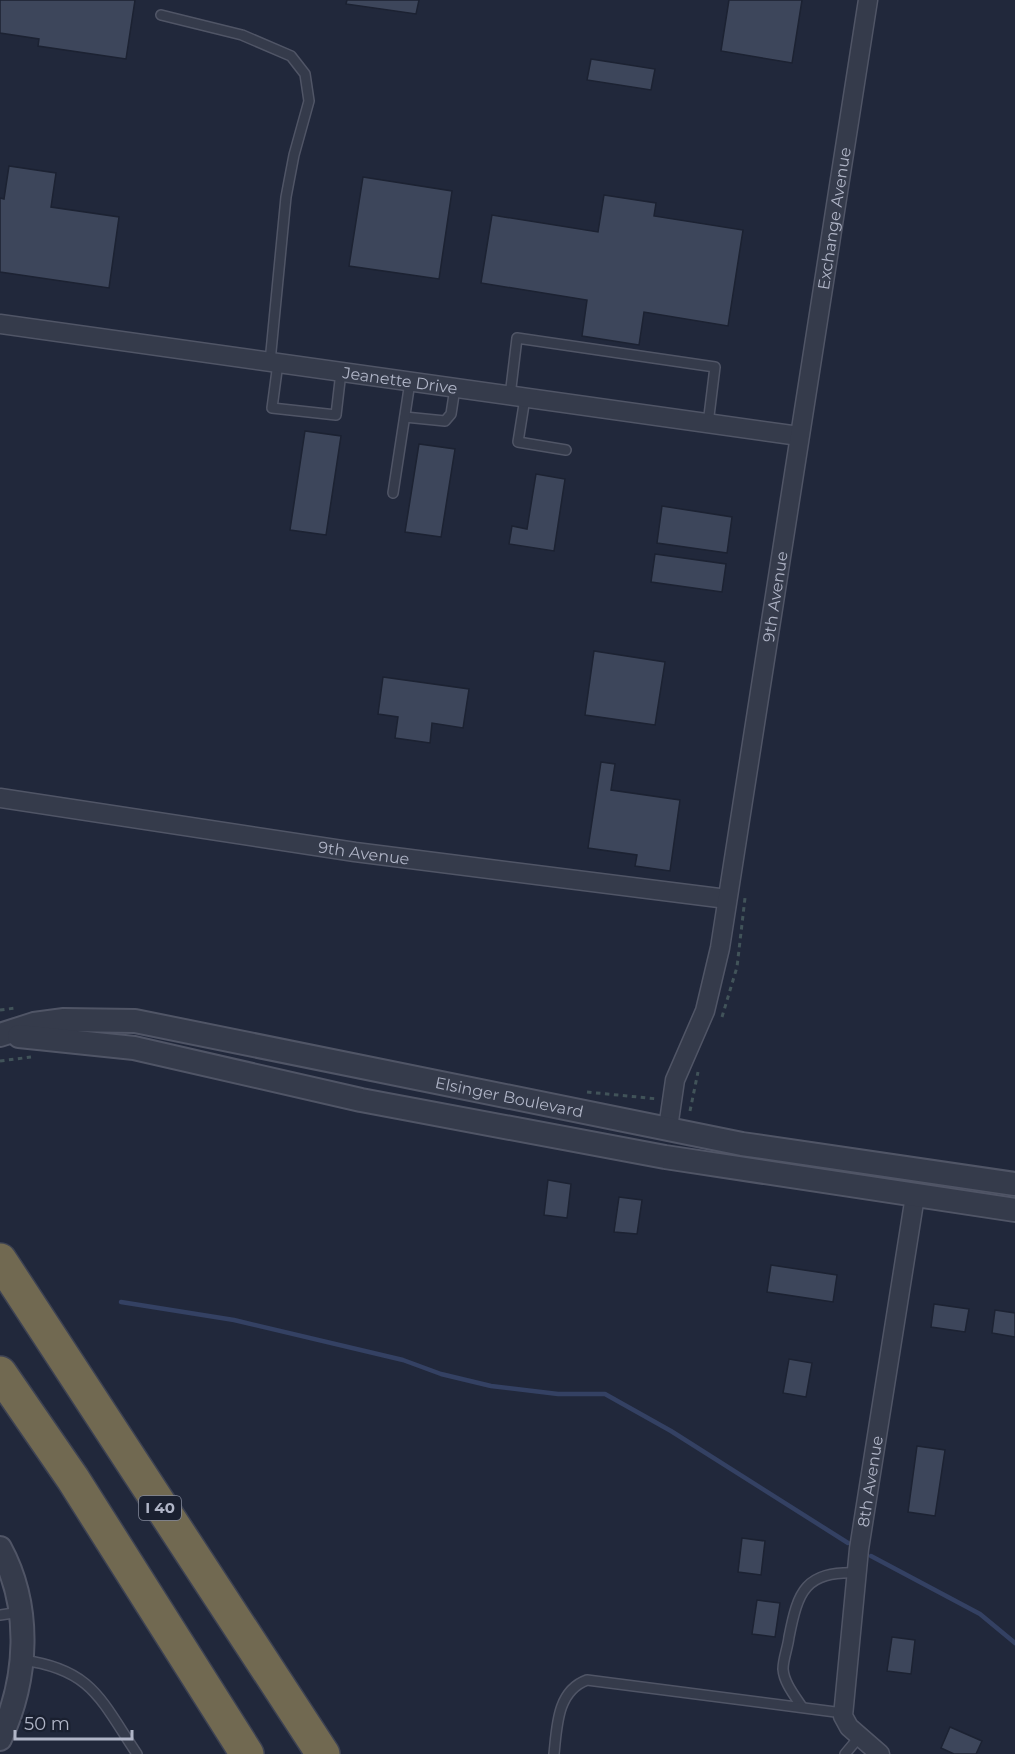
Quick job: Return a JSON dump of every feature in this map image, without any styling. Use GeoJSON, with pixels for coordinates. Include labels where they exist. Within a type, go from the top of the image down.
{"type":"FeatureCollection","features":[{"type":"Feature","properties":{"kind":"highway","name":"I 40"},"geometry":{"type":"LineString","coordinates":[[0,1260],[322,1754]]}},
{"type":"Feature","properties":{"kind":"highway"},"geometry":{"type":"LineString","coordinates":[[0,1373],[73,1479],[248,1754]]}},
{"type":"Feature","properties":{"kind":"street","name":"Exchange Avenue"},"geometry":{"type":"LineString","coordinates":[[800,436],[868,0]]}},
{"type":"Feature","properties":{"kind":"street","name":"Jeanette Drive"},"geometry":{"type":"LineString","coordinates":[[0,324],[800,436]]}},
{"type":"Feature","properties":{"kind":"street","name":"9th Avenue"},"geometry":{"type":"LineString","coordinates":[[668,1128],[675,1080],[705,1011],[727,899],[800,436]]}},
{"type":"Feature","properties":{"kind":"street","name":"9th Avenue"},"geometry":{"type":"LineString","coordinates":[[0,798],[355,852],[727,899]]}},
{"type":"Feature","properties":{"kind":"street","name":"Elsinger Boulevard"},"geometry":{"type":"LineString","coordinates":[[3,1035],[34,1024],[64,1020],[135,1021],[510,1099],[742,1144],[1015,1184]]}},
{"type":"Feature","properties":{"kind":"street","name":"Elsinger Boulevard"},"geometry":{"type":"LineString","coordinates":[[3,1035],[134,1048],[362,1100],[665,1156],[1015,1210]]}},
{"type":"Feature","properties":{"kind":"street"},"geometry":{"type":"LineString","coordinates":[[362,1100],[391,1087],[476,1102],[510,1099]]}},
{"type":"Feature","properties":{"kind":"street"},"geometry":{"type":"LineString","coordinates":[[665,1156],[668,1128]]}},
{"type":"Feature","properties":{"kind":"street","name":"8th Avenue"},"geometry":{"type":"LineString","coordinates":[[843,1713],[857,1573],[915,1196]]}},
{"type":"Feature","properties":{"kind":"street"},"geometry":{"type":"LineString","coordinates":[[0,1548],[7,1560],[11,1613],[22,1660],[17,1694],[0,1738]]}},
{"type":"Feature","properties":{"kind":"street"},"geometry":{"type":"LineString","coordinates":[[843,1713],[845,1722],[880,1754]]}},
{"type":"Feature","properties":{"kind":"lane"},"geometry":{"type":"LineString","coordinates":[[161,15],[242,35],[291,56],[305,74],[309,101],[294,155],[286,198],[272,408],[336,415],[341,372]]}},
{"type":"Feature","properties":{"kind":"lane"},"geometry":{"type":"LineString","coordinates":[[566,450],[518,442],[517,338],[715,368],[708,424]]}},
{"type":"Feature","properties":{"kind":"lane"},"geometry":{"type":"LineString","coordinates":[[393,493],[410,382]]}},
{"type":"Feature","properties":{"kind":"lane"},"geometry":{"type":"LineString","coordinates":[[405,417],[445,421],[451,414],[455,388]]}},
{"type":"Feature","properties":{"kind":"lane"},"geometry":{"type":"LineString","coordinates":[[802,1707],[789,1686],[783,1670],[800,1593],[815,1581],[834,1572],[857,1573]]}},
{"type":"Feature","properties":{"kind":"lane"},"geometry":{"type":"LineString","coordinates":[[22,1660],[63,1668],[84,1680],[137,1754]]}},
{"type":"Feature","properties":{"kind":"lane"},"geometry":{"type":"LineString","coordinates":[[554,1754],[563,1703],[577,1684],[587,1680],[843,1713]]}},
{"type":"Feature","properties":{"kind":"lane"},"geometry":{"type":"LineString","coordinates":[[845,1754],[860,1737]]}},
{"type":"Feature","properties":{"kind":"path"},"geometry":{"type":"LineString","coordinates":[[576,1091],[654,1098]]}},
{"type":"Feature","properties":{"kind":"building"},"geometry":{"type":"Polygon","coordinates":[[[0,0],[135,0],[126,59],[38,46],[39,39],[0,33],[0,0]]]}},
{"type":"Feature","properties":{"kind":"building"},"geometry":{"type":"Polygon","coordinates":[[[347,0],[419,0],[416,14],[346,4],[347,0]]]}},
{"type":"Feature","properties":{"kind":"building"},"geometry":{"type":"Polygon","coordinates":[[[729,0],[802,0],[792,63],[721,51],[729,0]]]}},
{"type":"Feature","properties":{"kind":"building"},"geometry":{"type":"Polygon","coordinates":[[[591,59],[655,69],[651,90],[587,80],[591,59]]]}},
{"type":"Feature","properties":{"kind":"building"},"geometry":{"type":"Polygon","coordinates":[[[9,166],[56,173],[51,207],[119,217],[109,288],[0,272],[0,198],[4,199],[9,166]]]}},
{"type":"Feature","properties":{"kind":"building"},"geometry":{"type":"Polygon","coordinates":[[[363,177],[452,191],[439,279],[349,266],[363,177]]]}},
{"type":"Feature","properties":{"kind":"building"},"geometry":{"type":"Polygon","coordinates":[[[604,195],[656,203],[654,216],[743,230],[728,326],[644,312],[639,345],[582,336],[587,300],[481,283],[492,215],[598,232],[604,195]]]}},
{"type":"Feature","properties":{"kind":"building"},"geometry":{"type":"Polygon","coordinates":[[[305,431],[341,436],[326,535],[290,530],[305,431]]]}},
{"type":"Feature","properties":{"kind":"building"},"geometry":{"type":"Polygon","coordinates":[[[419,444],[455,449],[441,537],[405,532],[419,444]]]}},
{"type":"Feature","properties":{"kind":"building"},"geometry":{"type":"Polygon","coordinates":[[[536,474],[565,479],[554,551],[509,544],[512,526],[527,529],[536,474]]]}},
{"type":"Feature","properties":{"kind":"building"},"geometry":{"type":"Polygon","coordinates":[[[662,506],[732,517],[727,553],[657,543],[662,506]]]}},
{"type":"Feature","properties":{"kind":"building"},"geometry":{"type":"Polygon","coordinates":[[[655,554],[726,564],[722,592],[651,582],[655,554]]]}},
{"type":"Feature","properties":{"kind":"building"},"geometry":{"type":"Polygon","coordinates":[[[594,651],[665,662],[655,725],[585,715],[594,651]]]}},
{"type":"Feature","properties":{"kind":"building"},"geometry":{"type":"Polygon","coordinates":[[[383,677],[469,689],[463,728],[432,723],[430,743],[395,738],[398,717],[378,714],[383,677]]]}},
{"type":"Feature","properties":{"kind":"building"},"geometry":{"type":"Polygon","coordinates":[[[601,762],[615,764],[611,790],[680,800],[670,871],[635,866],[637,855],[588,848],[601,762]]]}},
{"type":"Feature","properties":{"kind":"building"},"geometry":{"type":"Polygon","coordinates":[[[548,1180],[571,1184],[567,1218],[544,1215],[548,1180]]]}},
{"type":"Feature","properties":{"kind":"building"},"geometry":{"type":"Polygon","coordinates":[[[619,1197],[642,1200],[637,1234],[614,1232],[619,1197]]]}},
{"type":"Feature","properties":{"kind":"building"},"geometry":{"type":"Polygon","coordinates":[[[771,1265],[837,1275],[833,1302],[767,1292],[771,1265]]]}},
{"type":"Feature","properties":{"kind":"building"},"geometry":{"type":"Polygon","coordinates":[[[934,1304],[969,1309],[965,1332],[931,1327],[934,1304]]]}},
{"type":"Feature","properties":{"kind":"building"},"geometry":{"type":"Polygon","coordinates":[[[995,1310],[1015,1313],[1015,1337],[992,1333],[995,1310]]]}},
{"type":"Feature","properties":{"kind":"building"},"geometry":{"type":"Polygon","coordinates":[[[789,1359],[812,1363],[806,1397],[783,1393],[789,1359]]]}},
{"type":"Feature","properties":{"kind":"building"},"geometry":{"type":"Polygon","coordinates":[[[917,1446],[945,1450],[935,1516],[908,1512],[917,1446]]]}},
{"type":"Feature","properties":{"kind":"building"},"geometry":{"type":"Polygon","coordinates":[[[742,1538],[765,1541],[761,1575],[738,1572],[742,1538]]]}},
{"type":"Feature","properties":{"kind":"building"},"geometry":{"type":"Polygon","coordinates":[[[757,1600],[780,1603],[775,1637],[752,1634],[757,1600]]]}},
{"type":"Feature","properties":{"kind":"building"},"geometry":{"type":"Polygon","coordinates":[[[892,1637],[915,1640],[911,1674],[887,1671],[892,1637]]]}},
{"type":"Feature","properties":{"kind":"building"},"geometry":{"type":"Polygon","coordinates":[[[950,1727],[982,1741],[976,1754],[954,1754],[941,1748],[950,1727]]]}},
{"type":"Feature","properties":{"kind":"waterway"},"geometry":{"type":"LineString","coordinates":[[121,1302],[234,1320],[403,1360],[441,1374],[491,1386],[558,1394],[605,1394],[671,1431],[848,1543]]}},
{"type":"Feature","properties":{"kind":"waterway"},"geometry":{"type":"LineString","coordinates":[[871,1556],[980,1614],[1015,1643]]}}]}
